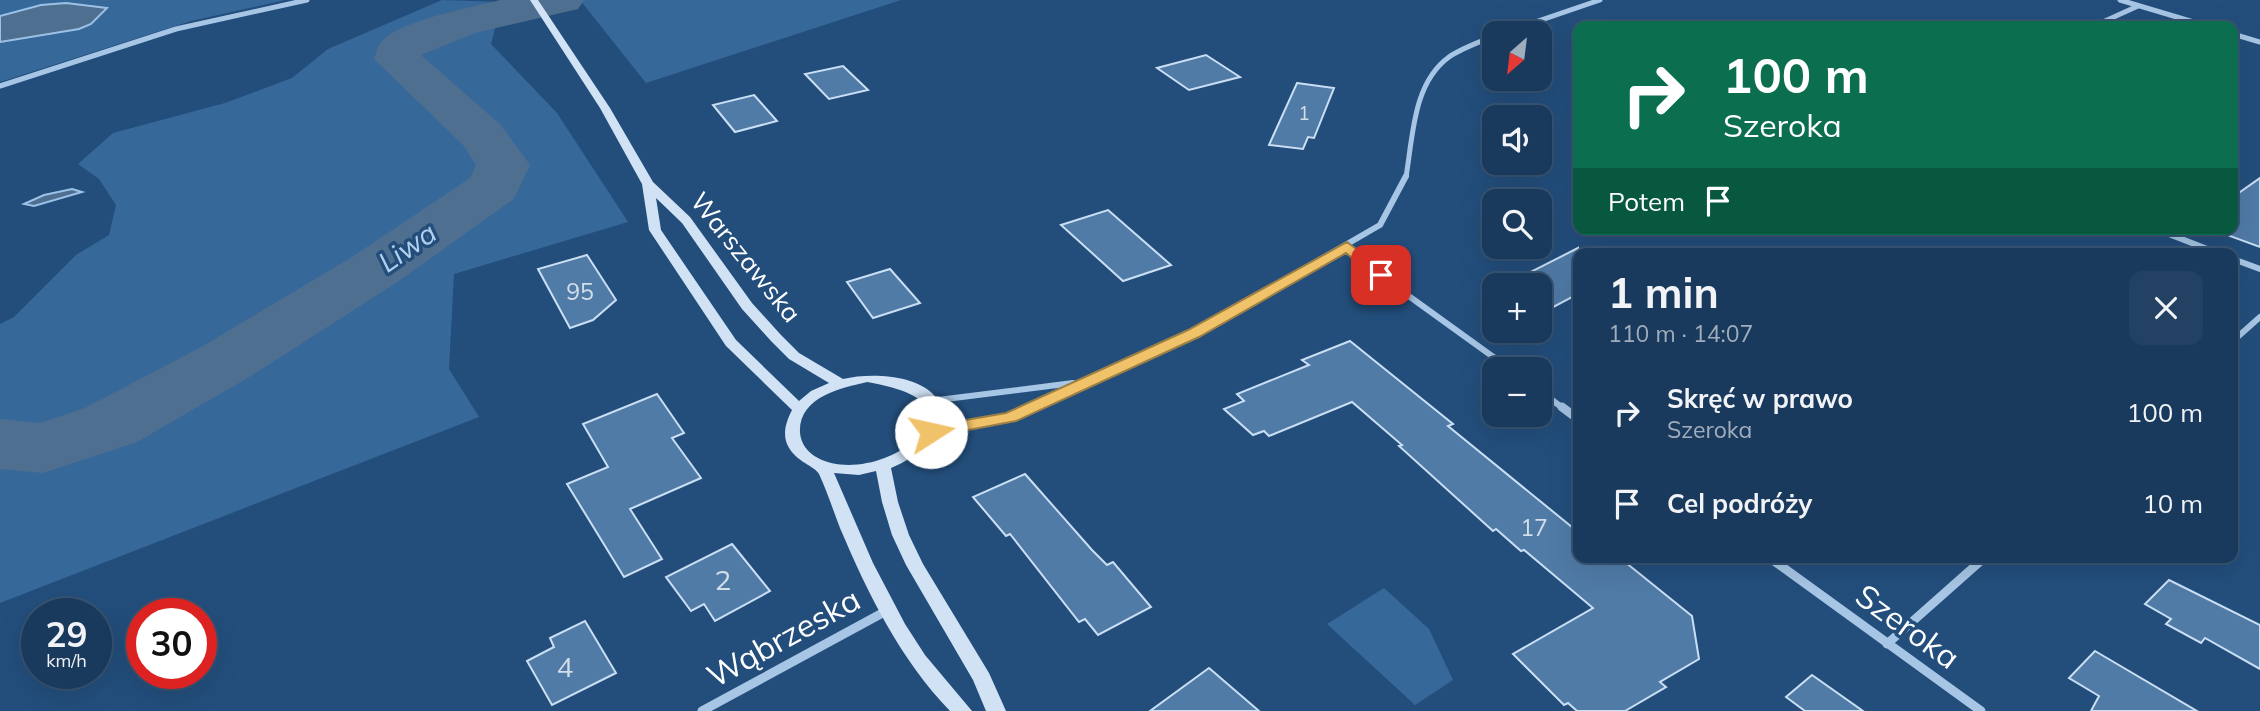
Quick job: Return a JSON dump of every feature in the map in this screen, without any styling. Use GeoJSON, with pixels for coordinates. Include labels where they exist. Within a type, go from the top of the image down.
{"type":"FeatureCollection","features":[{"type":"Feature","properties":{"kind":"main road","name":"Warszawska"},"geometry":{"type":"LineString","coordinates":[[534,0],[605,108],[648,184],[686,220],[747,306],[776,338],[794,356],[840,383]]}},
{"type":"Feature","properties":{"kind":"main road","name":"Warszawska"},"geometry":{"type":"LineString","coordinates":[[648,184],[654,230],[731,343],[799,409]]}},
{"type":"Feature","properties":{"kind":"main road"},"geometry":{"type":"LineString","coordinates":[[867,379],[894,380],[916,387],[930,401],[935,415],[931,432],[921,445],[904,457],[883,466],[852,470],[824,467],[801,455],[791,441],[791,425],[799,409],[816,394],[840,383],[867,379]]}},
{"type":"Feature","properties":{"kind":"main road"},"geometry":{"type":"LineString","coordinates":[[883,466],[886,499],[896,532],[932,598],[982,672],[996,711]]}},
{"type":"Feature","properties":{"kind":"main road"},"geometry":{"type":"LineString","coordinates":[[824,467],[848,531],[888,610],[941,692],[962,711]]}},
{"type":"Feature","properties":{"kind":"street"},"geometry":{"type":"LineString","coordinates":[[0,86],[176,29],[307,0]]}},
{"type":"Feature","properties":{"kind":"street"},"geometry":{"type":"LineString","coordinates":[[1538,21],[1600,0]]}},
{"type":"Feature","properties":{"kind":"street"},"geometry":{"type":"LineString","coordinates":[[2120,0],[2191,21]]}},
{"type":"Feature","properties":{"kind":"street"},"geometry":{"type":"LineString","coordinates":[[2104,21],[2138,5]]}},
{"type":"Feature","properties":{"kind":"street"},"geometry":{"type":"LineString","coordinates":[[2238,35],[2260,42]]}},
{"type":"Feature","properties":{"kind":"street"},"geometry":{"type":"LineString","coordinates":[[931,432],[1010,418],[1081,382],[1193,333],[1380,225],[1405,182],[1418,111],[1428,77],[1450,56],[1482,41]]}},
{"type":"Feature","properties":{"kind":"street"},"geometry":{"type":"LineString","coordinates":[[2171,235],[2204,248]]}},
{"type":"Feature","properties":{"kind":"street"},"geometry":{"type":"LineString","coordinates":[[1347,246],[1399,289],[1493,357]]}},
{"type":"Feature","properties":{"kind":"street"},"geometry":{"type":"LineString","coordinates":[[2238,260],[2260,269]]}},
{"type":"Feature","properties":{"kind":"street"},"geometry":{"type":"LineString","coordinates":[[2238,337],[2260,317]]}},
{"type":"Feature","properties":{"kind":"street"},"geometry":{"type":"LineString","coordinates":[[930,401],[1081,382]]}},
{"type":"Feature","properties":{"kind":"street"},"geometry":{"type":"LineString","coordinates":[[1552,400],[1573,415]]}},
{"type":"Feature","properties":{"kind":"street","name":"Szeroka"},"geometry":{"type":"LineString","coordinates":[[1777,563],[1981,711]]}},
{"type":"Feature","properties":{"kind":"street"},"geometry":{"type":"LineString","coordinates":[[1887,644],[1978,563]]}},
{"type":"Feature","properties":{"kind":"street","name":"Wąbrzeska"},"geometry":{"type":"LineString","coordinates":[[702,711],[888,610]]}},
{"type":"Feature","properties":{"kind":"shaded area"},"geometry":{"type":"Polygon","coordinates":[[[0,0],[285,0],[191,21],[0,82],[0,0]]]}},
{"type":"Feature","properties":{"kind":"shaded area"},"geometry":{"type":"Polygon","coordinates":[[[442,0],[502,2],[491,44],[557,113],[628,222],[454,274],[449,369],[479,417],[0,603],[0,324],[14,317],[76,255],[109,235],[116,205],[99,179],[78,164],[113,133],[225,103],[292,78],[328,49],[442,0]]]}},
{"type":"Feature","properties":{"kind":"shaded area"},"geometry":{"type":"Polygon","coordinates":[[[580,0],[901,0],[646,83],[580,0]]]}},
{"type":"Feature","properties":{"kind":"shaded area"},"geometry":{"type":"Polygon","coordinates":[[[66,3],[107,8],[91,24],[79,29],[0,42],[0,16],[41,5],[66,3]]]}},
{"type":"Feature","properties":{"kind":"shaded area"},"geometry":{"type":"Polygon","coordinates":[[[72,189],[82,192],[34,206],[24,204],[44,195],[72,189]]]}},
{"type":"Feature","properties":{"kind":"shaded area"},"geometry":{"type":"Polygon","coordinates":[[[1384,588],[1429,629],[1453,680],[1415,705],[1327,624],[1384,588]]]}},
{"type":"Feature","properties":{"kind":"building"},"geometry":{"type":"Polygon","coordinates":[[[1206,55],[1240,77],[1189,90],[1157,68],[1206,55]]]}},
{"type":"Feature","properties":{"kind":"building"},"geometry":{"type":"Polygon","coordinates":[[[843,66],[868,90],[829,99],[805,74],[843,66]]]}},
{"type":"Feature","properties":{"kind":"building"},"geometry":{"type":"Polygon","coordinates":[[[1297,83],[1334,88],[1314,138],[1308,137],[1303,149],[1269,145],[1297,83]]]}},
{"type":"Feature","properties":{"kind":"building"},"geometry":{"type":"Polygon","coordinates":[[[754,95],[777,121],[735,132],[713,105],[754,95]]]}},
{"type":"Feature","properties":{"kind":"building"},"geometry":{"type":"Polygon","coordinates":[[[2260,178],[2260,247],[2227,235],[2238,235],[2238,193],[2260,178]]]}},
{"type":"Feature","properties":{"kind":"building"},"geometry":{"type":"Polygon","coordinates":[[[1108,210],[1171,265],[1123,281],[1061,225],[1108,210]]]}},
{"type":"Feature","properties":{"kind":"building"},"geometry":{"type":"Polygon","coordinates":[[[1573,251],[1573,297],[1552,308],[1552,273],[1529,273],[1573,251]]]}},
{"type":"Feature","properties":{"kind":"building"},"geometry":{"type":"Polygon","coordinates":[[[587,255],[616,300],[593,320],[570,328],[538,269],[587,255]]]}},
{"type":"Feature","properties":{"kind":"building"},"geometry":{"type":"Polygon","coordinates":[[[890,269],[920,303],[873,318],[847,282],[890,269]]]}},
{"type":"Feature","properties":{"kind":"building"},"geometry":{"type":"Polygon","coordinates":[[[1350,341],[1453,424],[1448,426],[1573,528],[1573,563],[1626,563],[1692,616],[1699,659],[1660,682],[1666,687],[1625,711],[1577,711],[1568,703],[1564,705],[1513,654],[1593,608],[1524,550],[1521,551],[1496,529],[1493,531],[1352,402],[1269,436],[1264,431],[1253,435],[1224,409],[1244,401],[1237,394],[1309,365],[1302,360],[1350,341]]]}},
{"type":"Feature","properties":{"kind":"building"},"geometry":{"type":"Polygon","coordinates":[[[657,394],[684,433],[672,438],[701,478],[630,509],[662,559],[624,577],[567,484],[608,467],[583,424],[657,394]]]}},
{"type":"Feature","properties":{"kind":"building"},"geometry":{"type":"Polygon","coordinates":[[[1025,474],[1092,550],[1107,565],[1113,562],[1151,607],[1098,635],[1085,619],[1079,622],[1010,534],[1006,536],[973,497],[1025,474]]]}},
{"type":"Feature","properties":{"kind":"building"},"geometry":{"type":"Polygon","coordinates":[[[732,544],[770,591],[715,621],[704,604],[691,611],[666,577],[732,544]]]}},
{"type":"Feature","properties":{"kind":"building"},"geometry":{"type":"Polygon","coordinates":[[[2169,580],[2260,625],[2260,669],[2205,638],[2201,643],[2166,624],[2171,619],[2145,604],[2169,580]]]}},
{"type":"Feature","properties":{"kind":"building"},"geometry":{"type":"Polygon","coordinates":[[[585,621],[616,673],[552,705],[527,661],[554,647],[550,638],[585,621]]]}},
{"type":"Feature","properties":{"kind":"building"},"geometry":{"type":"Polygon","coordinates":[[[2095,651],[2197,711],[2091,711],[2099,696],[2069,678],[2095,651]]]}},
{"type":"Feature","properties":{"kind":"building"},"geometry":{"type":"Polygon","coordinates":[[[1209,668],[1259,711],[1150,711],[1209,668]]]}},
{"type":"Feature","properties":{"kind":"building"},"geometry":{"type":"Polygon","coordinates":[[[1812,675],[1863,711],[1805,711],[1786,697],[1812,675]]]}},
{"type":"Feature","properties":{"kind":"waterway","name":"Liwa"},"geometry":{"type":"LineString","coordinates":[[0,444],[43,448],[111,425],[227,361],[374,270],[494,187],[503,165],[483,136],[397,59],[401,48],[460,23],[563,0]]}},
{"type":"Feature","properties":{"kind":"route"},"geometry":{"type":"LineString","coordinates":[[931,432],[1010,418],[1081,382],[1121,367],[1193,333],[1347,246],[1381,275]]}}]}
